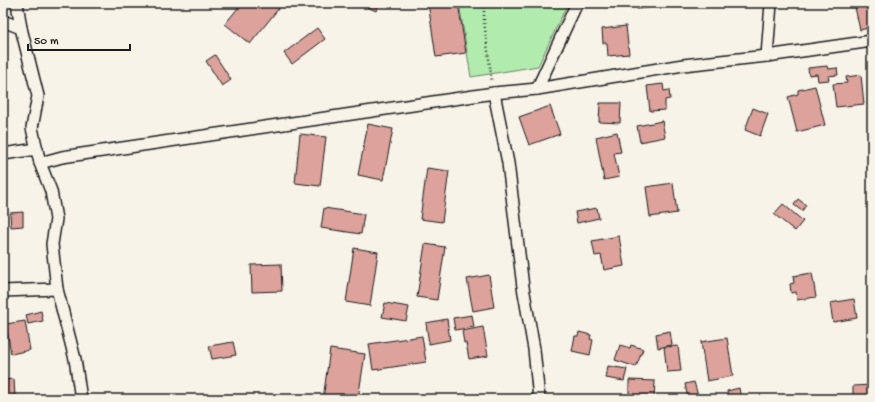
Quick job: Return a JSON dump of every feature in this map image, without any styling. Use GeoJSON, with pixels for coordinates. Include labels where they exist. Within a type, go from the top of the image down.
{"type":"FeatureCollection","features":[{"type":"Feature","properties":{"kind":"street"},"geometry":{"type":"LineString","coordinates":[[17,3],[21,28],[38,96],[32,128],[40,163],[51,191],[56,219],[52,244],[57,289],[75,359],[81,399]]}},
{"type":"Feature","properties":{"kind":"street"},"geometry":{"type":"LineString","coordinates":[[537,90],[578,3]]}},
{"type":"Feature","properties":{"kind":"street"},"geometry":{"type":"LineString","coordinates":[[767,56],[771,3]]}},
{"type":"Feature","properties":{"kind":"street"},"geometry":{"type":"LineString","coordinates":[[3,21],[21,28]]}},
{"type":"Feature","properties":{"kind":"street"},"geometry":{"type":"LineString","coordinates":[[40,163],[62,157],[494,93],[537,90],[683,65],[767,56],[872,41]]}},
{"type":"Feature","properties":{"kind":"street"},"geometry":{"type":"LineString","coordinates":[[494,93],[508,163],[523,287],[534,350],[539,399]]}},
{"type":"Feature","properties":{"kind":"street"},"geometry":{"type":"LineString","coordinates":[[3,154],[37,149]]}},
{"type":"Feature","properties":{"kind":"street"},"geometry":{"type":"LineString","coordinates":[[3,291],[57,289]]}},
{"type":"Feature","properties":{"kind":"path"},"geometry":{"type":"LineString","coordinates":[[484,3],[484,21],[494,93]]}},
{"type":"Feature","properties":{"kind":"green space"},"geometry":{"type":"Polygon","coordinates":[[[459,3],[568,3],[538,66],[471,77],[459,3]]]}},
{"type":"Feature","properties":{"kind":"building"},"geometry":{"type":"Polygon","coordinates":[[[242,3],[283,3],[250,44],[225,24],[242,3]]]}},
{"type":"Feature","properties":{"kind":"building"},"geometry":{"type":"Polygon","coordinates":[[[359,3],[379,3],[376,11],[359,3]]]}},
{"type":"Feature","properties":{"kind":"building"},"geometry":{"type":"Polygon","coordinates":[[[428,3],[458,3],[466,53],[436,57],[428,3]]]}},
{"type":"Feature","properties":{"kind":"building"},"geometry":{"type":"Polygon","coordinates":[[[605,3],[625,3],[625,7],[605,7],[605,3]]]}},
{"type":"Feature","properties":{"kind":"building"},"geometry":{"type":"Polygon","coordinates":[[[636,3],[664,3],[664,6],[637,9],[636,3]]]}},
{"type":"Feature","properties":{"kind":"building"},"geometry":{"type":"Polygon","coordinates":[[[854,3],[868,3],[872,27],[860,30],[854,3]]]}},
{"type":"Feature","properties":{"kind":"building"},"geometry":{"type":"Polygon","coordinates":[[[626,26],[629,54],[608,56],[607,43],[603,43],[602,29],[626,26]]]}},
{"type":"Feature","properties":{"kind":"building"},"geometry":{"type":"Polygon","coordinates":[[[317,28],[325,39],[292,64],[284,53],[317,28]]]}},
{"type":"Feature","properties":{"kind":"building"},"geometry":{"type":"Polygon","coordinates":[[[215,55],[231,80],[222,86],[206,61],[215,55]]]}},
{"type":"Feature","properties":{"kind":"building"},"geometry":{"type":"Polygon","coordinates":[[[827,66],[828,69],[837,68],[838,75],[828,76],[829,80],[818,81],[817,74],[809,75],[808,68],[827,66]]]}},
{"type":"Feature","properties":{"kind":"building"},"geometry":{"type":"Polygon","coordinates":[[[861,75],[864,104],[836,107],[833,84],[847,83],[846,77],[861,75]]]}},
{"type":"Feature","properties":{"kind":"building"},"geometry":{"type":"Polygon","coordinates":[[[663,84],[664,91],[669,90],[670,99],[665,100],[665,110],[650,111],[647,86],[663,84]]]}},
{"type":"Feature","properties":{"kind":"building"},"geometry":{"type":"Polygon","coordinates":[[[815,86],[825,125],[797,132],[788,97],[798,94],[798,90],[815,86]]]}},
{"type":"Feature","properties":{"kind":"building"},"geometry":{"type":"Polygon","coordinates":[[[600,103],[621,103],[620,123],[599,122],[600,103]]]}},
{"type":"Feature","properties":{"kind":"building"},"geometry":{"type":"Polygon","coordinates":[[[550,106],[560,134],[529,145],[519,117],[550,106]]]}},
{"type":"Feature","properties":{"kind":"building"},"geometry":{"type":"Polygon","coordinates":[[[753,108],[768,114],[760,136],[745,130],[753,108]]]}},
{"type":"Feature","properties":{"kind":"building"},"geometry":{"type":"Polygon","coordinates":[[[662,121],[665,137],[640,142],[637,126],[662,121]]]}},
{"type":"Feature","properties":{"kind":"building"},"geometry":{"type":"Polygon","coordinates":[[[368,124],[393,129],[383,180],[358,175],[368,124]]]}},
{"type":"Feature","properties":{"kind":"building"},"geometry":{"type":"Polygon","coordinates":[[[617,132],[621,152],[614,153],[619,177],[604,180],[596,137],[617,132]]]}},
{"type":"Feature","properties":{"kind":"building"},"geometry":{"type":"Polygon","coordinates":[[[300,134],[326,137],[320,186],[295,183],[300,134]]]}},
{"type":"Feature","properties":{"kind":"building"},"geometry":{"type":"Polygon","coordinates":[[[427,168],[449,171],[442,222],[420,219],[427,168]]]}},
{"type":"Feature","properties":{"kind":"building"},"geometry":{"type":"Polygon","coordinates":[[[673,183],[677,213],[650,217],[646,187],[673,183]]]}},
{"type":"Feature","properties":{"kind":"building"},"geometry":{"type":"Polygon","coordinates":[[[798,199],[806,205],[802,211],[794,205],[798,199]]]}},
{"type":"Feature","properties":{"kind":"building"},"geometry":{"type":"Polygon","coordinates":[[[783,204],[803,221],[795,231],[774,214],[783,204]]]}},
{"type":"Feature","properties":{"kind":"building"},"geometry":{"type":"Polygon","coordinates":[[[324,208],[364,214],[361,234],[321,228],[324,208]]]}},
{"type":"Feature","properties":{"kind":"building"},"geometry":{"type":"Polygon","coordinates":[[[597,208],[599,218],[577,223],[575,212],[597,208]]]}},
{"type":"Feature","properties":{"kind":"building"},"geometry":{"type":"Polygon","coordinates":[[[23,212],[23,226],[11,227],[10,213],[23,212]]]}},
{"type":"Feature","properties":{"kind":"building"},"geometry":{"type":"Polygon","coordinates":[[[619,236],[624,266],[604,270],[601,255],[595,256],[592,241],[619,236]]]}},
{"type":"Feature","properties":{"kind":"building"},"geometry":{"type":"Polygon","coordinates":[[[425,244],[445,247],[437,300],[417,297],[425,244]]]}},
{"type":"Feature","properties":{"kind":"building"},"geometry":{"type":"Polygon","coordinates":[[[354,248],[378,252],[370,306],[346,302],[354,248]]]}},
{"type":"Feature","properties":{"kind":"building"},"geometry":{"type":"Polygon","coordinates":[[[281,264],[282,291],[252,292],[251,265],[281,264]]]}},
{"type":"Feature","properties":{"kind":"building"},"geometry":{"type":"Polygon","coordinates":[[[812,273],[816,297],[797,300],[796,292],[791,293],[790,284],[794,283],[793,276],[812,273]]]}},
{"type":"Feature","properties":{"kind":"building"},"geometry":{"type":"Polygon","coordinates":[[[489,275],[494,307],[473,311],[467,279],[489,275]]]}},
{"type":"Feature","properties":{"kind":"building"},"geometry":{"type":"Polygon","coordinates":[[[854,299],[857,318],[833,322],[830,303],[854,299]]]}},
{"type":"Feature","properties":{"kind":"building"},"geometry":{"type":"Polygon","coordinates":[[[385,303],[409,307],[406,321],[382,317],[385,303]]]}},
{"type":"Feature","properties":{"kind":"building"},"geometry":{"type":"Polygon","coordinates":[[[41,311],[43,321],[28,324],[26,315],[41,311]]]}},
{"type":"Feature","properties":{"kind":"building"},"geometry":{"type":"Polygon","coordinates":[[[472,315],[474,327],[455,330],[453,318],[472,315]]]}},
{"type":"Feature","properties":{"kind":"building"},"geometry":{"type":"Polygon","coordinates":[[[447,319],[450,340],[429,344],[426,323],[447,319]]]}},
{"type":"Feature","properties":{"kind":"building"},"geometry":{"type":"Polygon","coordinates":[[[25,321],[30,350],[11,354],[6,324],[25,321]]]}},
{"type":"Feature","properties":{"kind":"building"},"geometry":{"type":"Polygon","coordinates":[[[483,327],[488,356],[469,359],[462,331],[483,327]]]}},
{"type":"Feature","properties":{"kind":"building"},"geometry":{"type":"Polygon","coordinates":[[[670,331],[672,345],[658,348],[656,334],[670,331]]]}},
{"type":"Feature","properties":{"kind":"building"},"geometry":{"type":"Polygon","coordinates":[[[579,332],[591,335],[590,339],[593,340],[590,355],[572,351],[575,336],[578,336],[579,332]]]}},
{"type":"Feature","properties":{"kind":"building"},"geometry":{"type":"Polygon","coordinates":[[[422,336],[426,362],[373,370],[369,344],[422,336]]]}},
{"type":"Feature","properties":{"kind":"building"},"geometry":{"type":"Polygon","coordinates":[[[727,338],[733,376],[707,381],[701,342],[727,338]]]}},
{"type":"Feature","properties":{"kind":"building"},"geometry":{"type":"Polygon","coordinates":[[[233,342],[236,355],[212,359],[209,346],[233,342]]]}},
{"type":"Feature","properties":{"kind":"building"},"geometry":{"type":"Polygon","coordinates":[[[620,345],[630,348],[631,345],[643,349],[636,367],[615,360],[620,345]]]}},
{"type":"Feature","properties":{"kind":"building"},"geometry":{"type":"Polygon","coordinates":[[[678,346],[681,371],[667,372],[664,347],[678,346]]]}},
{"type":"Feature","properties":{"kind":"building"},"geometry":{"type":"Polygon","coordinates":[[[330,349],[365,354],[358,399],[323,399],[330,349]]]}},
{"type":"Feature","properties":{"kind":"building"},"geometry":{"type":"Polygon","coordinates":[[[608,366],[627,369],[624,381],[606,378],[608,366]]]}},
{"type":"Feature","properties":{"kind":"building"},"geometry":{"type":"Polygon","coordinates":[[[14,379],[15,398],[3,399],[3,380],[14,379]]]}},
{"type":"Feature","properties":{"kind":"building"},"geometry":{"type":"Polygon","coordinates":[[[629,380],[655,381],[654,399],[634,399],[634,395],[629,395],[629,380]]]}},
{"type":"Feature","properties":{"kind":"building"},"geometry":{"type":"Polygon","coordinates":[[[694,382],[699,399],[688,399],[685,384],[694,382]]]}},
{"type":"Feature","properties":{"kind":"building"},"geometry":{"type":"Polygon","coordinates":[[[872,385],[872,399],[853,399],[853,386],[872,385]]]}},
{"type":"Feature","properties":{"kind":"building"},"geometry":{"type":"Polygon","coordinates":[[[739,388],[741,399],[728,399],[727,391],[739,388]]]}}]}
